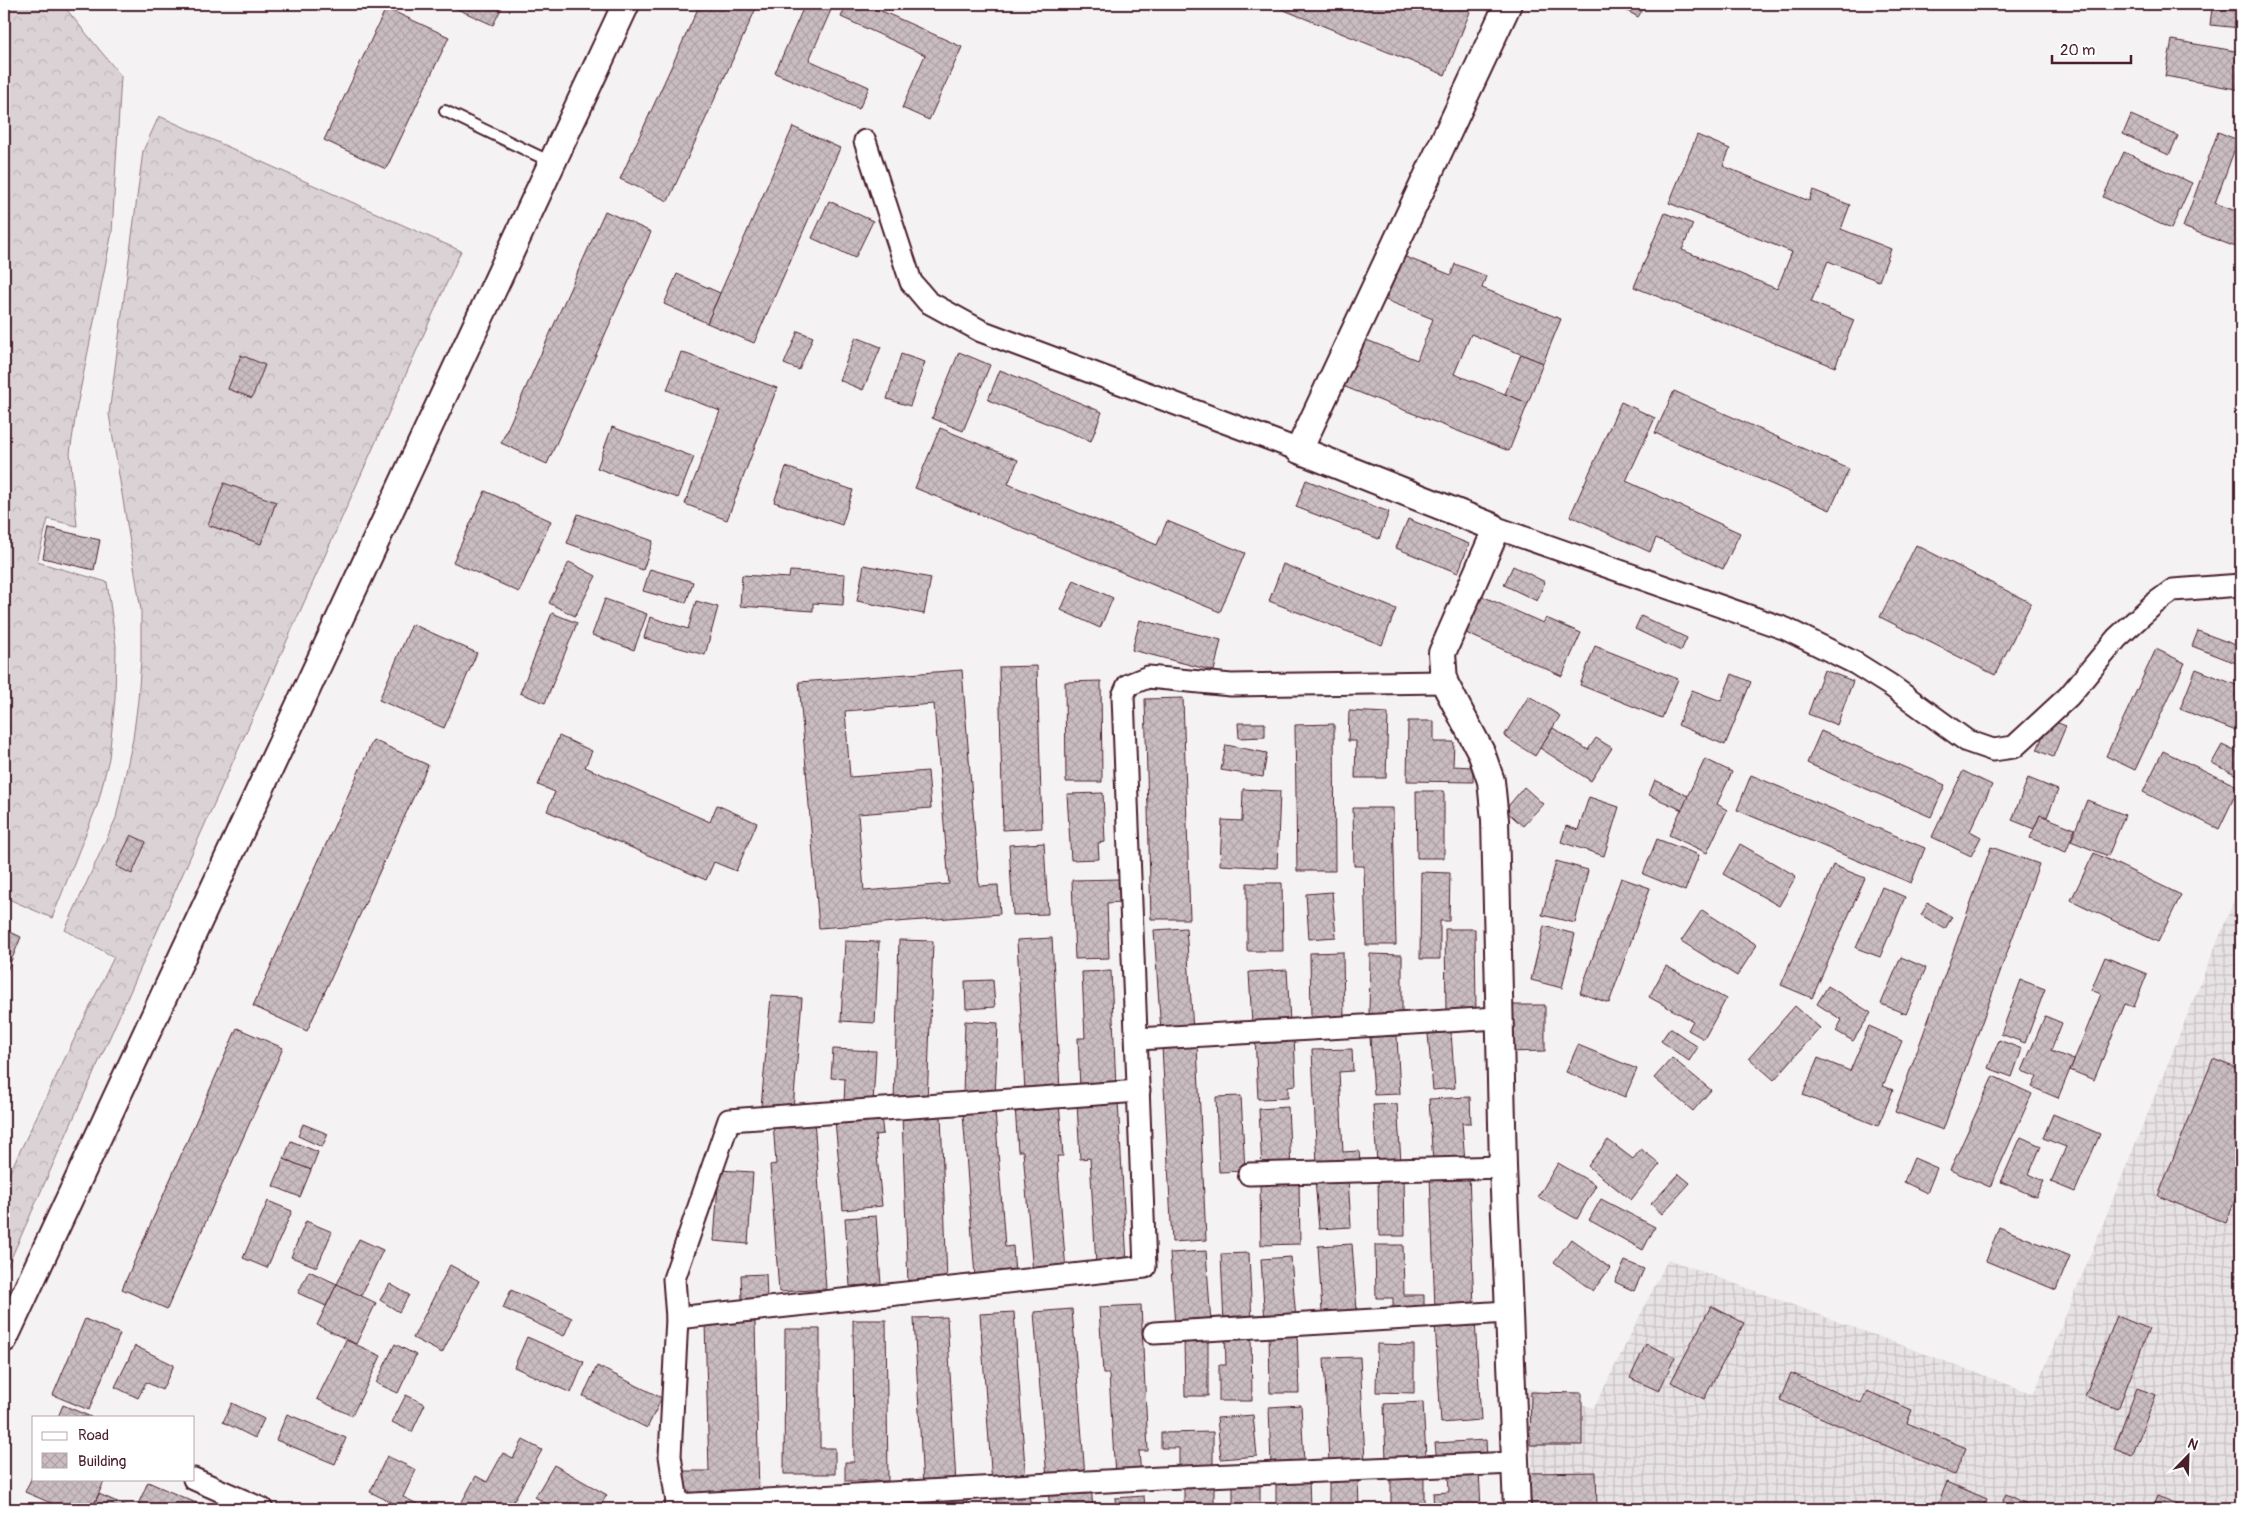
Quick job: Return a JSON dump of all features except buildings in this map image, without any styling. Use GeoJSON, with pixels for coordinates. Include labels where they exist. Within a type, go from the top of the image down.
{"type":"FeatureCollection","features":[{"type":"Feature","properties":{"kind":"street"},"geometry":{"type":"LineString","coordinates":[[4,1339],[626,4]]}},
{"type":"Feature","properties":{"kind":"street"},"geometry":{"type":"LineString","coordinates":[[1299,450],[1508,4]]}},
{"type":"Feature","properties":{"kind":"street"},"geometry":{"type":"LineString","coordinates":[[865,141],[911,282],[928,302],[981,331],[1299,450],[1491,526],[1786,629],[1855,663],[1890,685],[1967,741],[1994,750],[2014,747],[2069,696],[2118,638],[2154,604],[2173,590],[2241,585]]}},
{"type":"Feature","properties":{"kind":"street"},"geometry":{"type":"LineString","coordinates":[[1491,526],[1493,537],[1442,653],[1444,682],[1481,752],[1491,781],[1495,820],[1502,1166],[1517,1509]]}},
{"type":"Feature","properties":{"kind":"street"},"geometry":{"type":"LineString","coordinates":[[677,1318],[1145,1267],[1138,1092],[1138,1039],[1123,696],[1128,685],[1148,677],[1231,685],[1444,682]]}},
{"type":"Feature","properties":{"kind":"street"},"geometry":{"type":"LineString","coordinates":[[1138,1039],[1498,1018]]}},
{"type":"Feature","properties":{"kind":"street"},"geometry":{"type":"LineString","coordinates":[[1138,1092],[729,1120],[674,1279],[677,1318],[670,1456],[677,1507],[1170,1478],[1514,1463]]}},
{"type":"Feature","properties":{"kind":"street"},"geometry":{"type":"LineString","coordinates":[[1249,1174],[1502,1166]]}},
{"type":"Feature","properties":{"kind":"street"},"geometry":{"type":"LineString","coordinates":[[1154,1334],[1508,1312]]}},
{"type":"Feature","properties":{"kind":"street"},"geometry":{"type":"LineString","coordinates":[[195,1479],[262,1509]]}},
{"type":"Feature","properties":{"kind":"lane"},"geometry":{"type":"LineString","coordinates":[[444,111],[552,162]]}},
{"type":"Feature","properties":{"kind":"shaded area"},"geometry":{"type":"Polygon","coordinates":[[[2241,883],[2241,1509],[1535,1509],[1527,1388],[1594,1408],[1668,1259],[2034,1394],[2241,883]]]}},
{"type":"Feature","properties":{"kind":"green space"},"geometry":{"type":"Polygon","coordinates":[[[4,4],[62,4],[121,76],[112,232],[77,406],[70,453],[77,526],[48,519],[37,562],[107,582],[116,646],[115,698],[109,758],[98,803],[52,918],[4,897],[4,4]]]}},
{"type":"Feature","properties":{"kind":"green space"},"geometry":{"type":"Polygon","coordinates":[[[159,116],[461,251],[4,1274],[4,1184],[114,957],[65,930],[116,818],[133,739],[138,700],[141,659],[141,610],[109,414],[143,151],[159,116]]]}}]}
